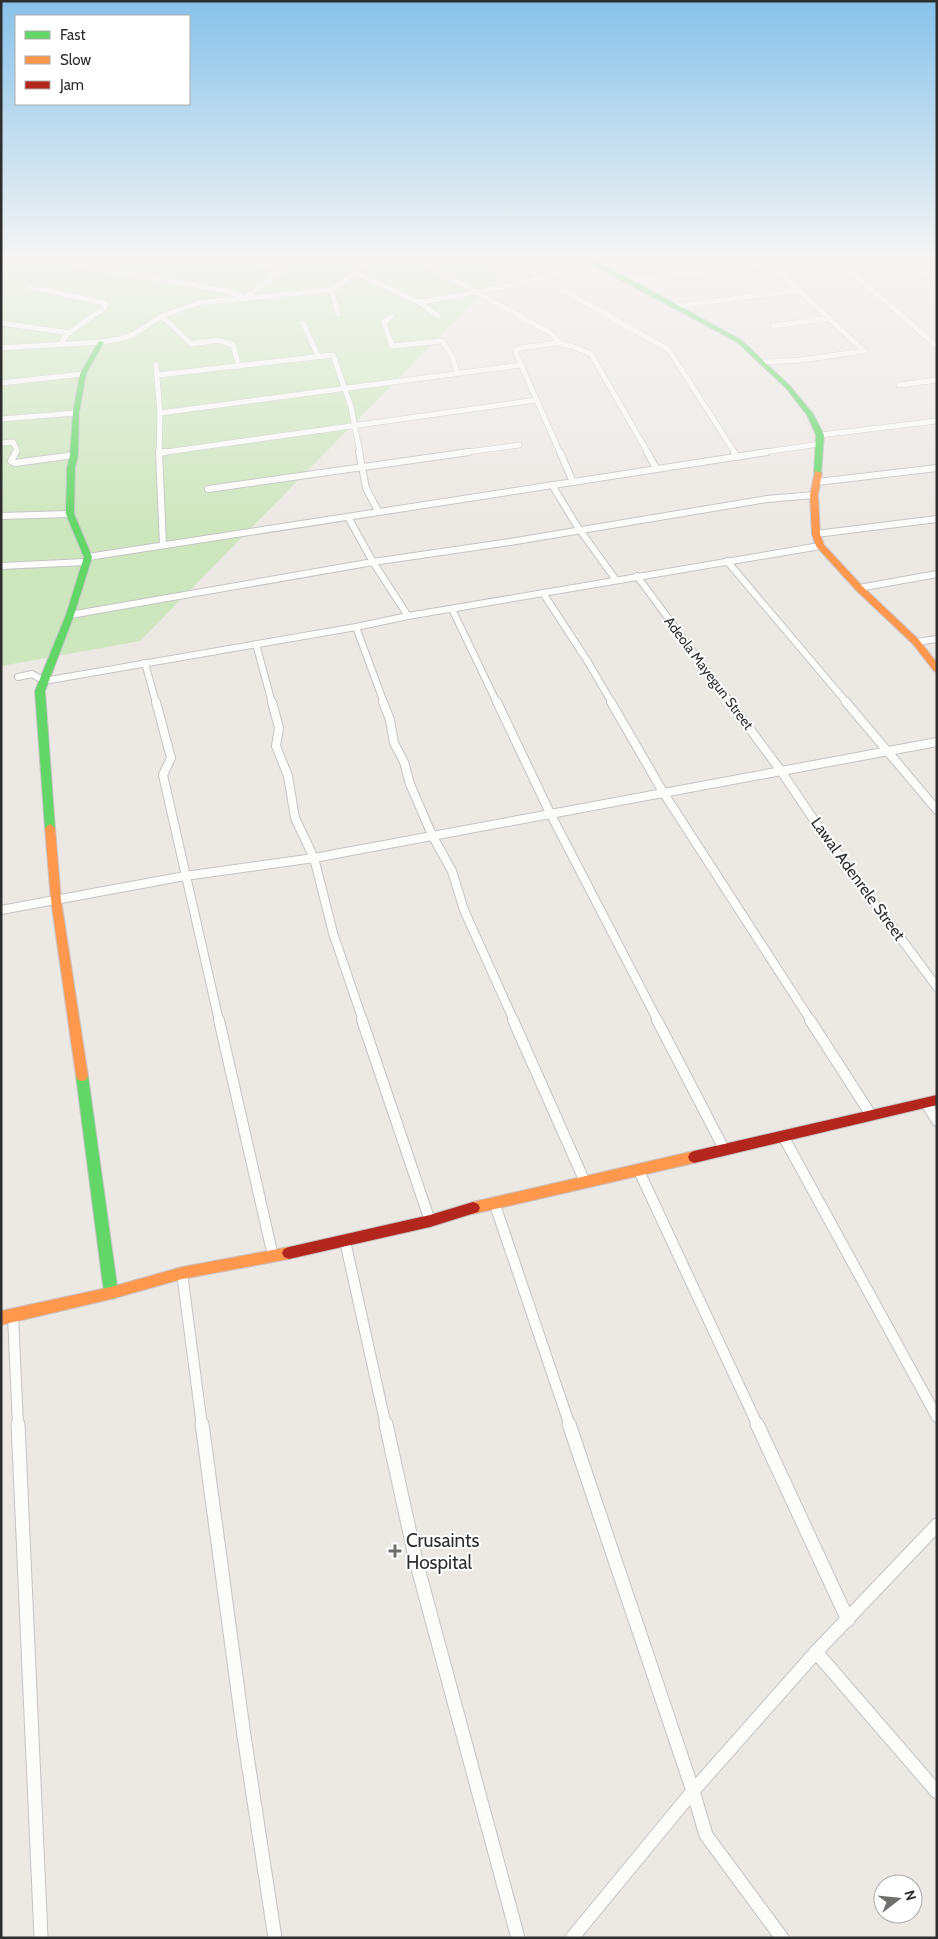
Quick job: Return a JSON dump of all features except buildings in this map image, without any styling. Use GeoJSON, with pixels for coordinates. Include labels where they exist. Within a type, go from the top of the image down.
{"type":"FeatureCollection","features":[{"type":"Feature","properties":{"kind":"street"},"geometry":{"type":"LineString","coordinates":[[1,348],[19,346]]}},
{"type":"Feature","properties":{"kind":"street"},"geometry":{"type":"LineString","coordinates":[[98,346],[83,374],[76,412],[72,468],[70,514],[87,560],[70,616],[40,691],[40,703],[56,900],[71,994],[111,1294]]}},
{"type":"Feature","properties":{"kind":"street"},"geometry":{"type":"LineString","coordinates":[[233,346],[239,366]]}},
{"type":"Feature","properties":{"kind":"street"},"geometry":{"type":"LineString","coordinates":[[314,346],[318,356]]}},
{"type":"Feature","properties":{"kind":"street"},"geometry":{"type":"LineString","coordinates":[[446,346],[452,356],[458,373]]}},
{"type":"Feature","properties":{"kind":"street"},"geometry":{"type":"LineString","coordinates":[[532,346],[517,349],[516,351],[573,482]]}},
{"type":"Feature","properties":{"kind":"street"},"geometry":{"type":"LineString","coordinates":[[573,346],[584,350],[596,360],[656,468]]}},
{"type":"Feature","properties":{"kind":"street"},"geometry":{"type":"LineString","coordinates":[[663,346],[669,350],[737,457]]}},
{"type":"Feature","properties":{"kind":"street"},"geometry":{"type":"LineString","coordinates":[[745,346],[788,387],[810,414],[819,439],[817,482],[814,495],[816,534],[820,546],[916,642],[937,669]]}},
{"type":"Feature","properties":{"kind":"street"},"geometry":{"type":"LineString","coordinates":[[763,362],[801,360],[864,351],[859,346]]}},
{"type":"Feature","properties":{"kind":"street"},"geometry":{"type":"LineString","coordinates":[[158,375],[333,355],[354,426],[366,488],[378,511]]}},
{"type":"Feature","properties":{"kind":"street"},"geometry":{"type":"LineString","coordinates":[[156,365],[160,413],[159,453],[163,545]]}},
{"type":"Feature","properties":{"kind":"street"},"geometry":{"type":"LineString","coordinates":[[160,413],[344,387],[521,366]]}},
{"type":"Feature","properties":{"kind":"street"},"geometry":{"type":"LineString","coordinates":[[1,383],[83,374]]}},
{"type":"Feature","properties":{"kind":"street"},"geometry":{"type":"LineString","coordinates":[[898,385],[937,380]]}},
{"type":"Feature","properties":{"kind":"street"},"geometry":{"type":"LineString","coordinates":[[159,453],[536,400]]}},
{"type":"Feature","properties":{"kind":"street"},"geometry":{"type":"LineString","coordinates":[[1,419],[76,412]]}},
{"type":"Feature","properties":{"kind":"street"},"geometry":{"type":"LineString","coordinates":[[1,567],[87,560],[163,545],[737,457],[819,439],[937,421]]}},
{"type":"Feature","properties":{"kind":"street"},"geometry":{"type":"LineString","coordinates":[[1,443],[13,442],[17,450],[12,461],[15,463],[74,455]]}},
{"type":"Feature","properties":{"kind":"street"},"geometry":{"type":"LineString","coordinates":[[208,489],[519,445]]}},
{"type":"Feature","properties":{"kind":"street"},"geometry":{"type":"LineString","coordinates":[[817,482],[937,468]]}},
{"type":"Feature","properties":{"kind":"street"},"geometry":{"type":"LineString","coordinates":[[552,485],[580,530],[616,580]]}},
{"type":"Feature","properties":{"kind":"street"},"geometry":{"type":"LineString","coordinates":[[70,616],[299,578],[373,562],[767,499],[814,495]]}},
{"type":"Feature","properties":{"kind":"street"},"geometry":{"type":"LineString","coordinates":[[1,516],[70,514]]}},
{"type":"Feature","properties":{"kind":"street"},"geometry":{"type":"LineString","coordinates":[[348,517],[373,562],[408,616]]}},
{"type":"Feature","properties":{"kind":"street"},"geometry":{"type":"LineString","coordinates":[[816,534],[937,519]]}},
{"type":"Feature","properties":{"kind":"street"},"geometry":{"type":"LineString","coordinates":[[18,676],[32,674],[44,682],[636,576],[820,546]]}},
{"type":"Feature","properties":{"kind":"street"},"geometry":{"type":"LineString","coordinates":[[727,561],[937,810]]}},
{"type":"Feature","properties":{"kind":"street"},"geometry":{"type":"LineString","coordinates":[[860,588],[937,574]]}},
{"type":"Feature","properties":{"kind":"street","name":"Adeola Mayegun Street"},"geometry":{"type":"LineString","coordinates":[[636,576],[781,771]]}},
{"type":"Feature","properties":{"kind":"street"},"geometry":{"type":"LineString","coordinates":[[543,593],[588,662],[664,792],[871,1115]]}},
{"type":"Feature","properties":{"kind":"street"},"geometry":{"type":"LineString","coordinates":[[452,609],[550,813],[724,1149]]}},
{"type":"Feature","properties":{"kind":"street"},"geometry":{"type":"LineString","coordinates":[[356,627],[390,720],[394,743],[401,754],[410,784],[432,835],[452,871],[464,910],[585,1182]]}},
{"type":"Feature","properties":{"kind":"street"},"geometry":{"type":"LineString","coordinates":[[916,642],[937,639]]}},
{"type":"Feature","properties":{"kind":"street"},"geometry":{"type":"LineString","coordinates":[[256,644],[278,728],[276,746],[288,776],[295,818],[314,858],[333,933],[430,1222]]}},
{"type":"Feature","properties":{"kind":"street"},"geometry":{"type":"LineString","coordinates":[[145,663],[171,758],[163,775],[273,1256]]}},
{"type":"Feature","properties":{"kind":"street"},"geometry":{"type":"LineString","coordinates":[[1,910],[185,876],[314,858],[937,742]]}},
{"type":"Feature","properties":{"kind":"street","name":"Lawal Adenrele Street"},"geometry":{"type":"LineString","coordinates":[[781,771],[822,832],[937,987]]}},
{"type":"Feature","properties":{"kind":"street"},"geometry":{"type":"LineString","coordinates":[[41,1938],[7,1317],[111,1294],[182,1273],[273,1256],[430,1222],[494,1202],[639,1171],[724,1149],[931,1102],[937,1121]]}},
{"type":"Feature","properties":{"kind":"street"},"geometry":{"type":"LineString","coordinates":[[783,1136],[937,1417]]}},
{"type":"Feature","properties":{"kind":"street"},"geometry":{"type":"LineString","coordinates":[[639,1171],[848,1620]]}},
{"type":"Feature","properties":{"kind":"street"},"geometry":{"type":"LineString","coordinates":[[494,1202],[693,1790],[706,1835],[782,1938]]}},
{"type":"Feature","properties":{"kind":"street"},"geometry":{"type":"LineString","coordinates":[[344,1241],[416,1562],[518,1938]]}},
{"type":"Feature","properties":{"kind":"street"},"geometry":{"type":"LineString","coordinates":[[182,1273],[244,1736],[275,1938]]}},
{"type":"Feature","properties":{"kind":"street"},"geometry":{"type":"LineString","coordinates":[[572,1938],[693,1790],[816,1652],[937,1525]]}},
{"type":"Feature","properties":{"kind":"street"},"geometry":{"type":"LineString","coordinates":[[816,1652],[937,1792]]}},
{"type":"Feature","properties":{"kind":"green space"},"geometry":{"type":"Polygon","coordinates":[[[1,346],[430,346],[140,641],[1,666],[1,346]]]}},
{"type":"Feature","properties":{"kind":"traffic: fast"},"geometry":{"type":"LineString","coordinates":[[50,828],[40,691],[70,615],[88,557],[70,514],[71,468],[74,455],[76,413],[83,374],[98,346]]}},
{"type":"Feature","properties":{"kind":"traffic: fast"},"geometry":{"type":"LineString","coordinates":[[745,346],[788,387],[810,414],[820,435],[818,473]]}},
{"type":"Feature","properties":{"kind":"traffic: fast"},"geometry":{"type":"LineString","coordinates":[[82,1076],[111,1293]]}},
{"type":"Feature","properties":{"kind":"traffic: slow"},"geometry":{"type":"LineString","coordinates":[[818,473],[814,495],[816,534],[820,546],[859,588],[916,642],[937,669]]}},
{"type":"Feature","properties":{"kind":"traffic: slow"},"geometry":{"type":"LineString","coordinates":[[50,828],[56,900],[82,1076]]}},
{"type":"Feature","properties":{"kind":"traffic: slow"},"geometry":{"type":"LineString","coordinates":[[473,1208],[694,1157]]}},
{"type":"Feature","properties":{"kind":"traffic: slow"},"geometry":{"type":"LineString","coordinates":[[1,1318],[111,1293],[182,1273],[289,1253]]}},
{"type":"Feature","properties":{"kind":"traffic: jam"},"geometry":{"type":"LineString","coordinates":[[694,1157],[937,1100]]}},
{"type":"Feature","properties":{"kind":"traffic: jam"},"geometry":{"type":"LineString","coordinates":[[289,1253],[430,1221],[473,1208]]}},
{"type":"Feature","properties":{"kind":"place","name":"Crusaints Hospital"},"geometry":{"type":"Point","coordinates":[395,1551]}}]}
